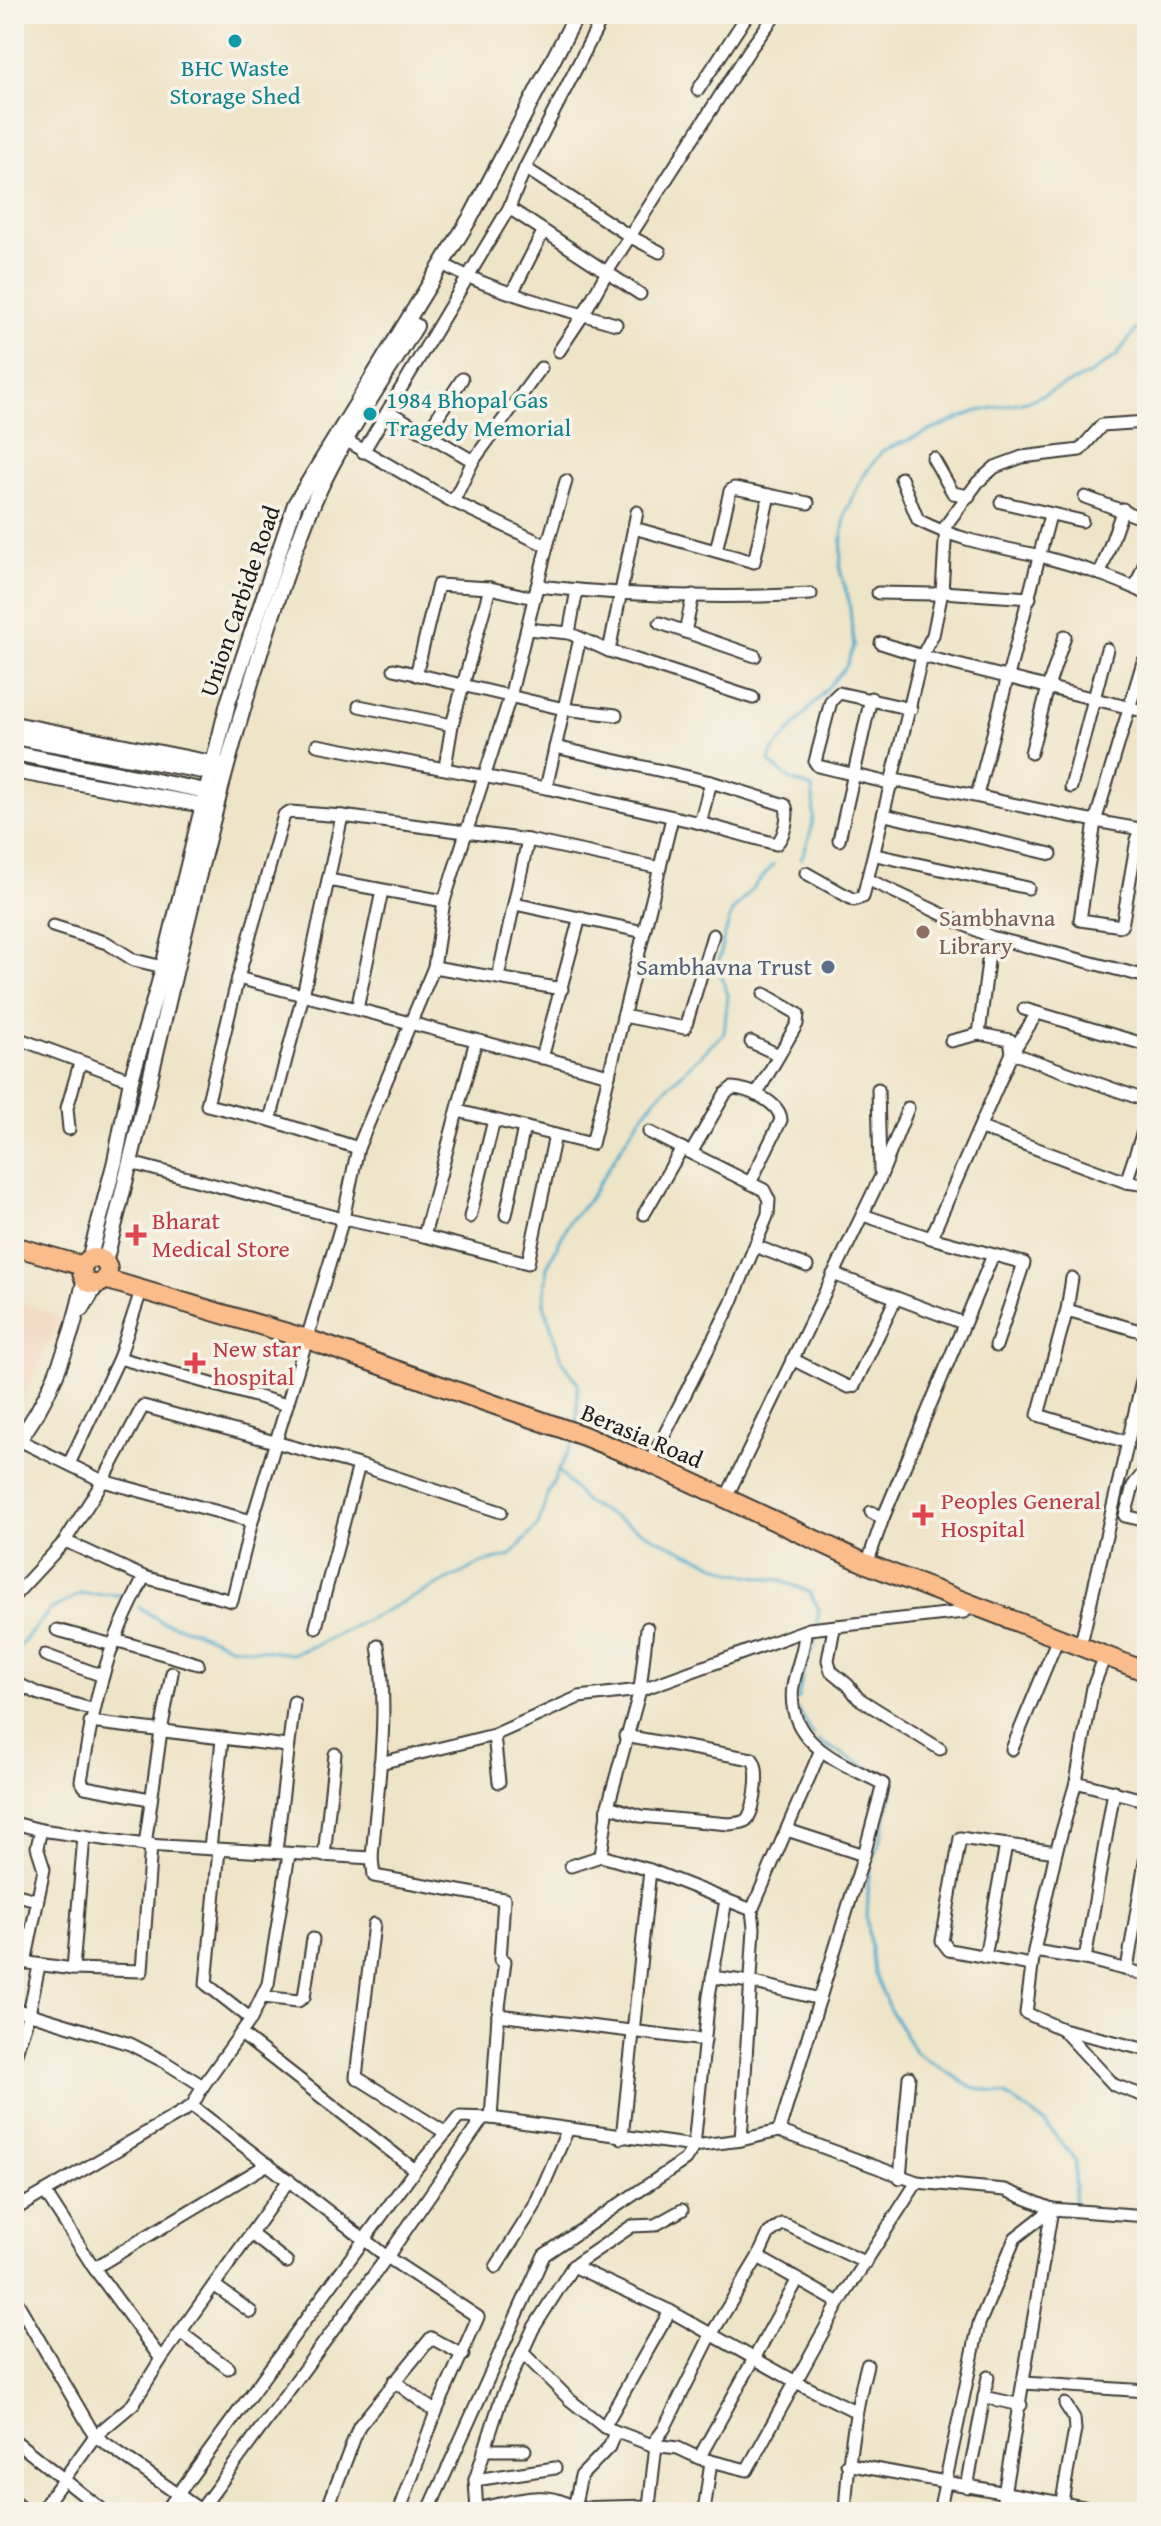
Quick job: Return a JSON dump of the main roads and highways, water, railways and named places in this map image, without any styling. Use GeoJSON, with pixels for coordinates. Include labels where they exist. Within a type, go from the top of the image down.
{"type":"FeatureCollection","features":[{"type":"Feature","properties":{"kind":"main road","name":"Berasia Road"},"geometry":{"type":"LineString","coordinates":[[14,1246],[308,1334],[587,1431],[653,1458],[974,1605],[1058,1638],[1081,1640],[1105,1656],[1147,1672]]}},
{"type":"Feature","properties":{"kind":"main road","name":"Berasia Road"},"geometry":{"type":"LineString","coordinates":[[96,1271],[141,1291],[308,1334]]}},
{"type":"Feature","properties":{"kind":"main road","name":"Berasia Road"},"geometry":{"type":"LineString","coordinates":[[868,1559],[1081,1640],[1147,1660]]}},
{"type":"Feature","properties":{"kind":"waterway"},"geometry":{"type":"LineString","coordinates":[[801,859],[812,825],[812,788],[791,780],[770,763],[772,752],[847,665],[854,645],[849,601],[840,570],[846,511],[862,478],[882,451],[975,412],[1031,400],[1090,374],[1116,356],[1147,316]]}},
{"type":"Feature","properties":{"kind":"waterway"},"geometry":{"type":"LineString","coordinates":[[577,1426],[578,1383],[562,1361],[544,1304],[547,1267],[570,1220],[588,1201],[635,1125],[658,1096],[724,1033],[728,995],[718,967],[723,941],[732,912],[773,865]]}},
{"type":"Feature","properties":{"kind":"waterway"},"geometry":{"type":"LineString","coordinates":[[139,1607],[162,1622],[192,1630],[230,1646],[292,1654],[482,1563],[510,1556],[538,1525],[548,1493],[573,1441]]}},
{"type":"Feature","properties":{"kind":"waterway"},"geometry":{"type":"LineString","coordinates":[[559,1471],[585,1502],[657,1539],[734,1573],[780,1580],[809,1592],[819,1609],[816,1641],[805,1665],[798,1699]]}},
{"type":"Feature","properties":{"kind":"waterway"},"geometry":{"type":"LineString","coordinates":[[14,1653],[50,1610],[80,1594],[120,1595]]}},
{"type":"Feature","properties":{"kind":"waterway"},"geometry":{"type":"LineString","coordinates":[[799,1710],[813,1735]]}},
{"type":"Feature","properties":{"kind":"waterway"},"geometry":{"type":"LineString","coordinates":[[818,1741],[878,1773],[887,1780],[892,1792],[881,1839],[869,1870],[867,1918],[874,1972],[889,2008],[916,2053],[972,2087],[1006,2095],[1045,2123],[1076,2161],[1074,2204]]}},
{"type":"Feature","properties":{"kind":"place","name":"BHC Waste Storage Shed"},"geometry":{"type":"Point","coordinates":[235,41]}},
{"type":"Feature","properties":{"kind":"place","name":"1984 Bhopal Gas Tragedy Memorial"},"geometry":{"type":"Point","coordinates":[370,414]}},
{"type":"Feature","properties":{"kind":"place","name":"Sambhavna Library"},"geometry":{"type":"Point","coordinates":[923,932]}},
{"type":"Feature","properties":{"kind":"place","name":"Sambhavna Trust"},"geometry":{"type":"Point","coordinates":[828,967]}},
{"type":"Feature","properties":{"kind":"place","name":"Bharat Medical Store"},"geometry":{"type":"Point","coordinates":[136,1235]}},
{"type":"Feature","properties":{"kind":"place","name":"New star hospital"},"geometry":{"type":"Point","coordinates":[195,1363]}},
{"type":"Feature","properties":{"kind":"place","name":"Peoples General Hospital"},"geometry":{"type":"Point","coordinates":[923,1515]}}]}
